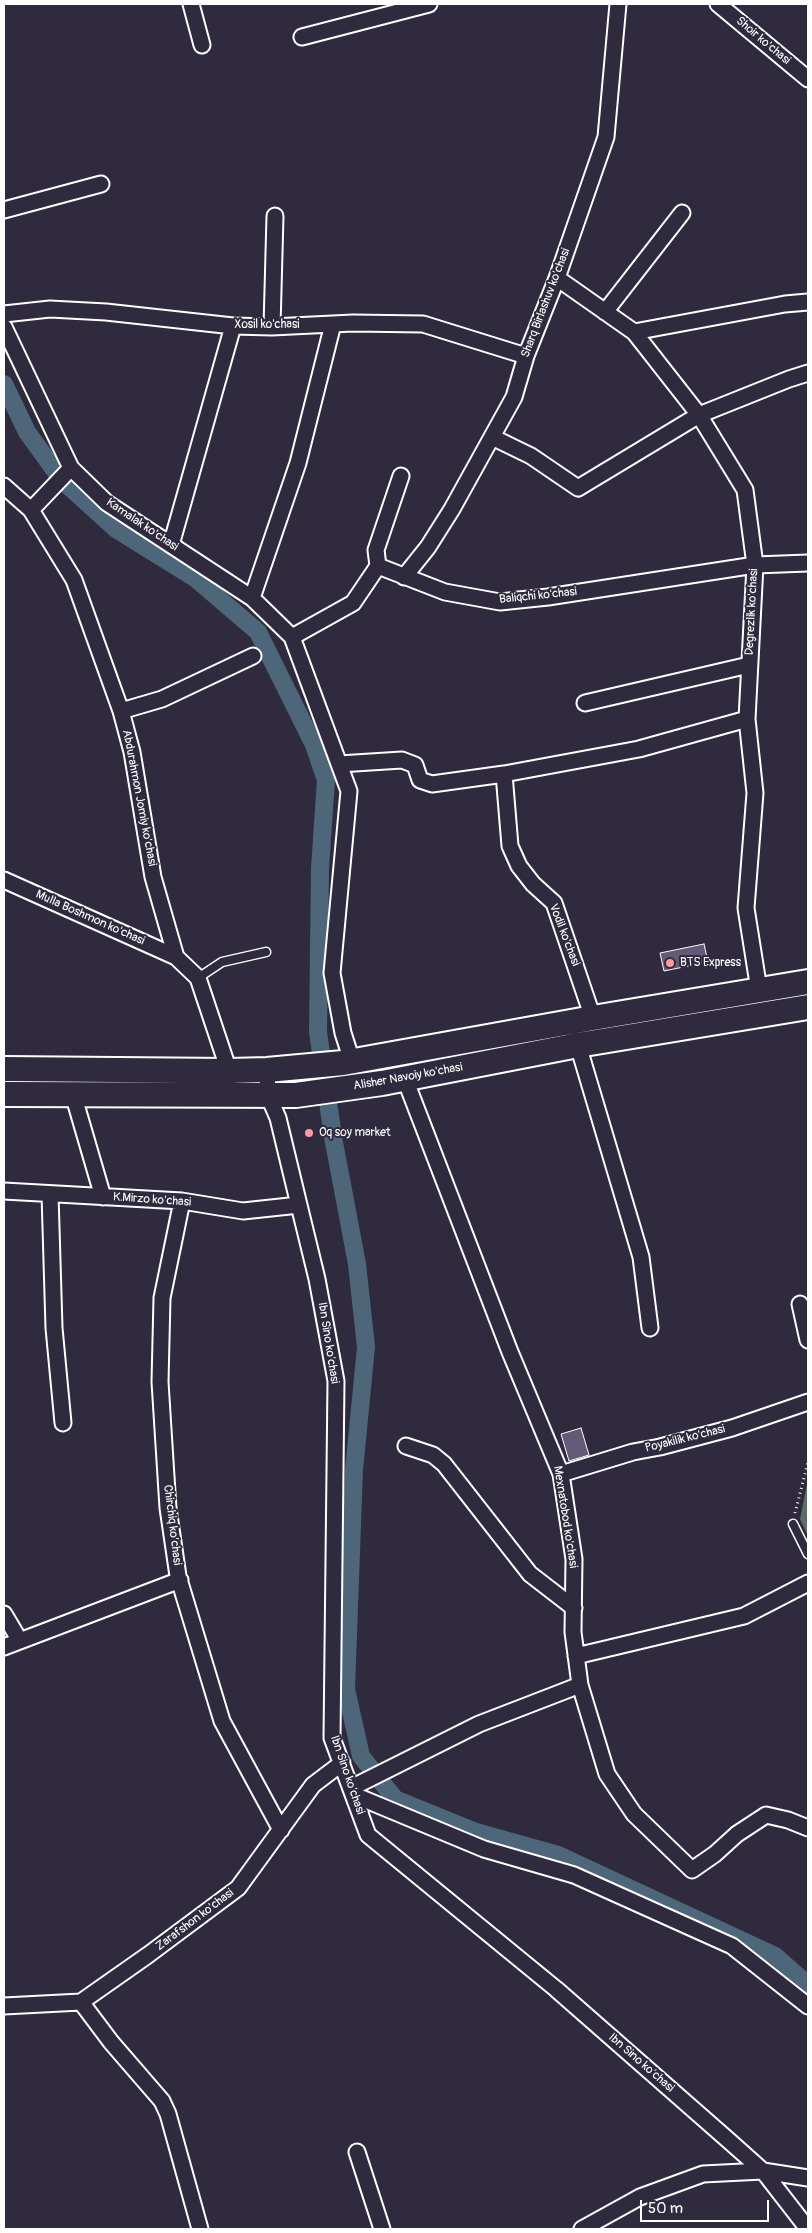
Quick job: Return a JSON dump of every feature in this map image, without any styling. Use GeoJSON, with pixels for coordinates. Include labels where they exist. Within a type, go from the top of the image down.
{"type":"FeatureCollection","features":[{"type":"Feature","properties":{"kind":"main road","name":"Alisher Navoiy ko'chasi"},"geometry":{"type":"LineString","coordinates":[[4,1069],[229,1071],[295,1068],[348,1062],[808,982]]}},
{"type":"Feature","properties":{"kind":"main road","name":"Alisher Navoiy ko'chasi"},"geometry":{"type":"LineString","coordinates":[[4,1094],[296,1095],[405,1079],[578,1045],[808,1007]]}},
{"type":"Feature","properties":{"kind":"street"},"geometry":{"type":"LineString","coordinates":[[191,4],[202,45]]}},
{"type":"Feature","properties":{"kind":"street"},"geometry":{"type":"LineString","coordinates":[[302,37],[423,4]]}},
{"type":"Feature","properties":{"kind":"street","name":"Sharq Birlashuv ko'chasi"},"geometry":{"type":"LineString","coordinates":[[404,576],[428,547],[514,397],[526,356],[557,278],[606,138],[618,4]]}},
{"type":"Feature","properties":{"kind":"street","name":"Shoir ko'chasi"},"geometry":{"type":"LineString","coordinates":[[718,4],[808,79]]}},
{"type":"Feature","properties":{"kind":"street"},"geometry":{"type":"LineString","coordinates":[[4,210],[101,184]]}},
{"type":"Feature","properties":{"kind":"street"},"geometry":{"type":"LineString","coordinates":[[605,312],[682,213]]}},
{"type":"Feature","properties":{"kind":"street"},"geometry":{"type":"LineString","coordinates":[[272,327],[275,216]]}},
{"type":"Feature","properties":{"kind":"street","name":"Degrezlik ko'chasi"},"geometry":{"type":"LineString","coordinates":[[557,278],[634,332],[698,415],[745,490],[755,565],[747,719],[755,793],[746,908],[759,990]]}},
{"type":"Feature","properties":{"kind":"street"},"geometry":{"type":"LineString","coordinates":[[634,332],[786,304],[808,302]]}},
{"type":"Feature","properties":{"kind":"street","name":"Xosil ko'chasi"},"geometry":{"type":"LineString","coordinates":[[4,314],[50,309],[106,312],[233,326],[272,327],[333,324],[423,324],[526,356]]}},
{"type":"Feature","properties":{"kind":"street"},"geometry":{"type":"LineString","coordinates":[[252,598],[298,463],[333,324]]}},
{"type":"Feature","properties":{"kind":"street"},"geometry":{"type":"LineString","coordinates":[[171,545],[233,326]]}},
{"type":"Feature","properties":{"kind":"street","name":"Kamalak ko'chasi"},"geometry":{"type":"LineString","coordinates":[[4,327],[71,468],[106,503],[252,598],[292,637]]}},
{"type":"Feature","properties":{"kind":"street"},"geometry":{"type":"LineString","coordinates":[[492,436],[531,456],[578,488],[698,415],[789,378],[808,374]]}},
{"type":"Feature","properties":{"kind":"street"},"geometry":{"type":"LineString","coordinates":[[31,510],[71,468]]}},
{"type":"Feature","properties":{"kind":"street"},"geometry":{"type":"LineString","coordinates":[[348,1062],[332,973],[349,791],[292,637],[353,603],[378,566],[376,550],[401,476]]}},
{"type":"Feature","properties":{"kind":"street","name":"Abdurahmon Jomiy ko'chasi"},"geometry":{"type":"LineString","coordinates":[[4,486],[31,510],[74,580],[121,711],[132,752],[154,877],[176,957]]}},
{"type":"Feature","properties":{"kind":"street","name":"Baliqchi ko'chasi"},"geometry":{"type":"LineString","coordinates":[[378,566],[445,592],[500,602],[548,597],[755,565],[808,563]]}},
{"type":"Feature","properties":{"kind":"street"},"geometry":{"type":"LineString","coordinates":[[121,711],[162,699],[253,656]]}},
{"type":"Feature","properties":{"kind":"street"},"geometry":{"type":"LineString","coordinates":[[585,703],[749,665]]}},
{"type":"Feature","properties":{"kind":"street"},"geometry":{"type":"LineString","coordinates":[[339,764],[402,760],[415,765],[420,780],[432,784],[504,774],[638,749],[747,719]]}},
{"type":"Feature","properties":{"kind":"street","name":"Vodil ko'chasi"},"geometry":{"type":"LineString","coordinates":[[504,774],[510,846],[519,866],[533,884],[554,903],[593,1018]]}},
{"type":"Feature","properties":{"kind":"street","name":"Mulla Boshmon ko'chasi"},"geometry":{"type":"LineString","coordinates":[[4,880],[176,957]]}},
{"type":"Feature","properties":{"kind":"street"},"geometry":{"type":"LineString","coordinates":[[176,957],[198,978],[229,1071],[230,1095]]}},
{"type":"Feature","properties":{"kind":"street"},"geometry":{"type":"LineString","coordinates":[[578,1045],[641,1257],[650,1328]]}},
{"type":"Feature","properties":{"kind":"street","name":"Ibn Sino ko‘chasi"},"geometry":{"type":"LineString","coordinates":[[267,1070],[268,1095],[278,1118],[300,1204],[317,1279],[336,1381],[332,1738],[353,1790],[368,1835],[556,1989],[762,2171],[808,2229]]}},
{"type":"Feature","properties":{"kind":"street","name":"Mexnatobod ko'chasi"},"geometry":{"type":"LineString","coordinates":[[405,1079],[510,1352],[561,1474],[574,1559],[576,1656],[580,1684],[607,1774],[634,1814],[692,1870],[737,1834],[766,1815],[788,1820],[808,1828]]}},
{"type":"Feature","properties":{"kind":"street"},"geometry":{"type":"LineString","coordinates":[[74,1094],[103,1197]]}},
{"type":"Feature","properties":{"kind":"street","name":"K.Mirzo ko'chasi"},"geometry":{"type":"LineString","coordinates":[[4,1191],[182,1202],[244,1211],[300,1204]]}},
{"type":"Feature","properties":{"kind":"street"},"geometry":{"type":"LineString","coordinates":[[50,1194],[54,1328],[63,1423]]}},
{"type":"Feature","properties":{"kind":"street","name":"Chirchiq ko’chasi"},"geometry":{"type":"LineString","coordinates":[[182,1202],[162,1298],[160,1382],[168,1508],[180,1580],[222,1721],[281,1830]]}},
{"type":"Feature","properties":{"kind":"street"},"geometry":{"type":"LineString","coordinates":[[800,1304],[808,1340]]}},
{"type":"Feature","properties":{"kind":"street","name":"Poyakilik ko'chasi"},"geometry":{"type":"LineString","coordinates":[[561,1474],[633,1452],[660,1447],[732,1428],[808,1402]]}},
{"type":"Feature","properties":{"kind":"street"},"geometry":{"type":"LineString","coordinates":[[406,1446],[433,1455],[444,1464],[530,1574],[574,1608]]}},
{"type":"Feature","properties":{"kind":"street"},"geometry":{"type":"LineString","coordinates":[[4,1647],[180,1580]]}},
{"type":"Feature","properties":{"kind":"street"},"geometry":{"type":"LineString","coordinates":[[576,1656],[744,1616],[808,1583]]}},
{"type":"Feature","properties":{"kind":"street"},"geometry":{"type":"LineString","coordinates":[[4,1614],[20,1641]]}},
{"type":"Feature","properties":{"kind":"street"},"geometry":{"type":"LineString","coordinates":[[353,1790],[395,1766],[479,1724],[580,1684]]}},
{"type":"Feature","properties":{"kind":"street","name":"Zarafshon ko'chasi"},"geometry":{"type":"LineString","coordinates":[[81,2002],[238,1888],[313,1785],[342,1763]]}},
{"type":"Feature","properties":{"kind":"street"},"geometry":{"type":"LineString","coordinates":[[353,1790],[484,1849],[574,1875],[732,1946],[808,2006]]}},
{"type":"Feature","properties":{"kind":"street"},"geometry":{"type":"LineString","coordinates":[[4,2006],[81,2002],[111,2042],[162,2101],[168,2114],[200,2229]]}},
{"type":"Feature","properties":{"kind":"street"},"geometry":{"type":"LineString","coordinates":[[357,2152],[382,2229]]}},
{"type":"Feature","properties":{"kind":"street"},"geometry":{"type":"LineString","coordinates":[[582,2229],[640,2197],[703,2174],[762,2171],[808,2178]]}},
{"type":"Feature","properties":{"kind":"lane"},"geometry":{"type":"LineString","coordinates":[[198,978],[222,962],[266,952]]}},
{"type":"Feature","properties":{"kind":"lane"},"geometry":{"type":"LineString","coordinates":[[793,1524],[808,1554]]}},
{"type":"Feature","properties":{"kind":"path"},"geometry":{"type":"LineString","coordinates":[[793,1524],[808,1462]]}},
{"type":"Feature","properties":{"kind":"green space"},"geometry":{"type":"Polygon","coordinates":[[[808,1479],[808,1536],[800,1519],[808,1479]]]}},
{"type":"Feature","properties":{"kind":"building"},"geometry":{"type":"Polygon","coordinates":[[[704,944],[708,962],[664,971],[660,953],[704,944]]]}},
{"type":"Feature","properties":{"kind":"building"},"geometry":{"type":"Polygon","coordinates":[[[581,1428],[589,1455],[569,1461],[561,1434],[581,1428]]]}},
{"type":"Feature","properties":{"kind":"waterway"},"geometry":{"type":"LineString","coordinates":[[4,384],[27,432],[61,479],[116,529],[195,578],[258,632],[314,745],[326,780],[320,868],[318,1032],[333,1137],[357,1264],[366,1347],[354,1470],[346,1689],[361,1756],[395,1799],[476,1832],[558,1855],[775,1956],[808,1985]]}},
{"type":"Feature","properties":{"kind":"place","name":"BTS Express"},"geometry":{"type":"Point","coordinates":[670,963]}},
{"type":"Feature","properties":{"kind":"place","name":"Oq soy market"},"geometry":{"type":"Point","coordinates":[309,1133]}}]}
